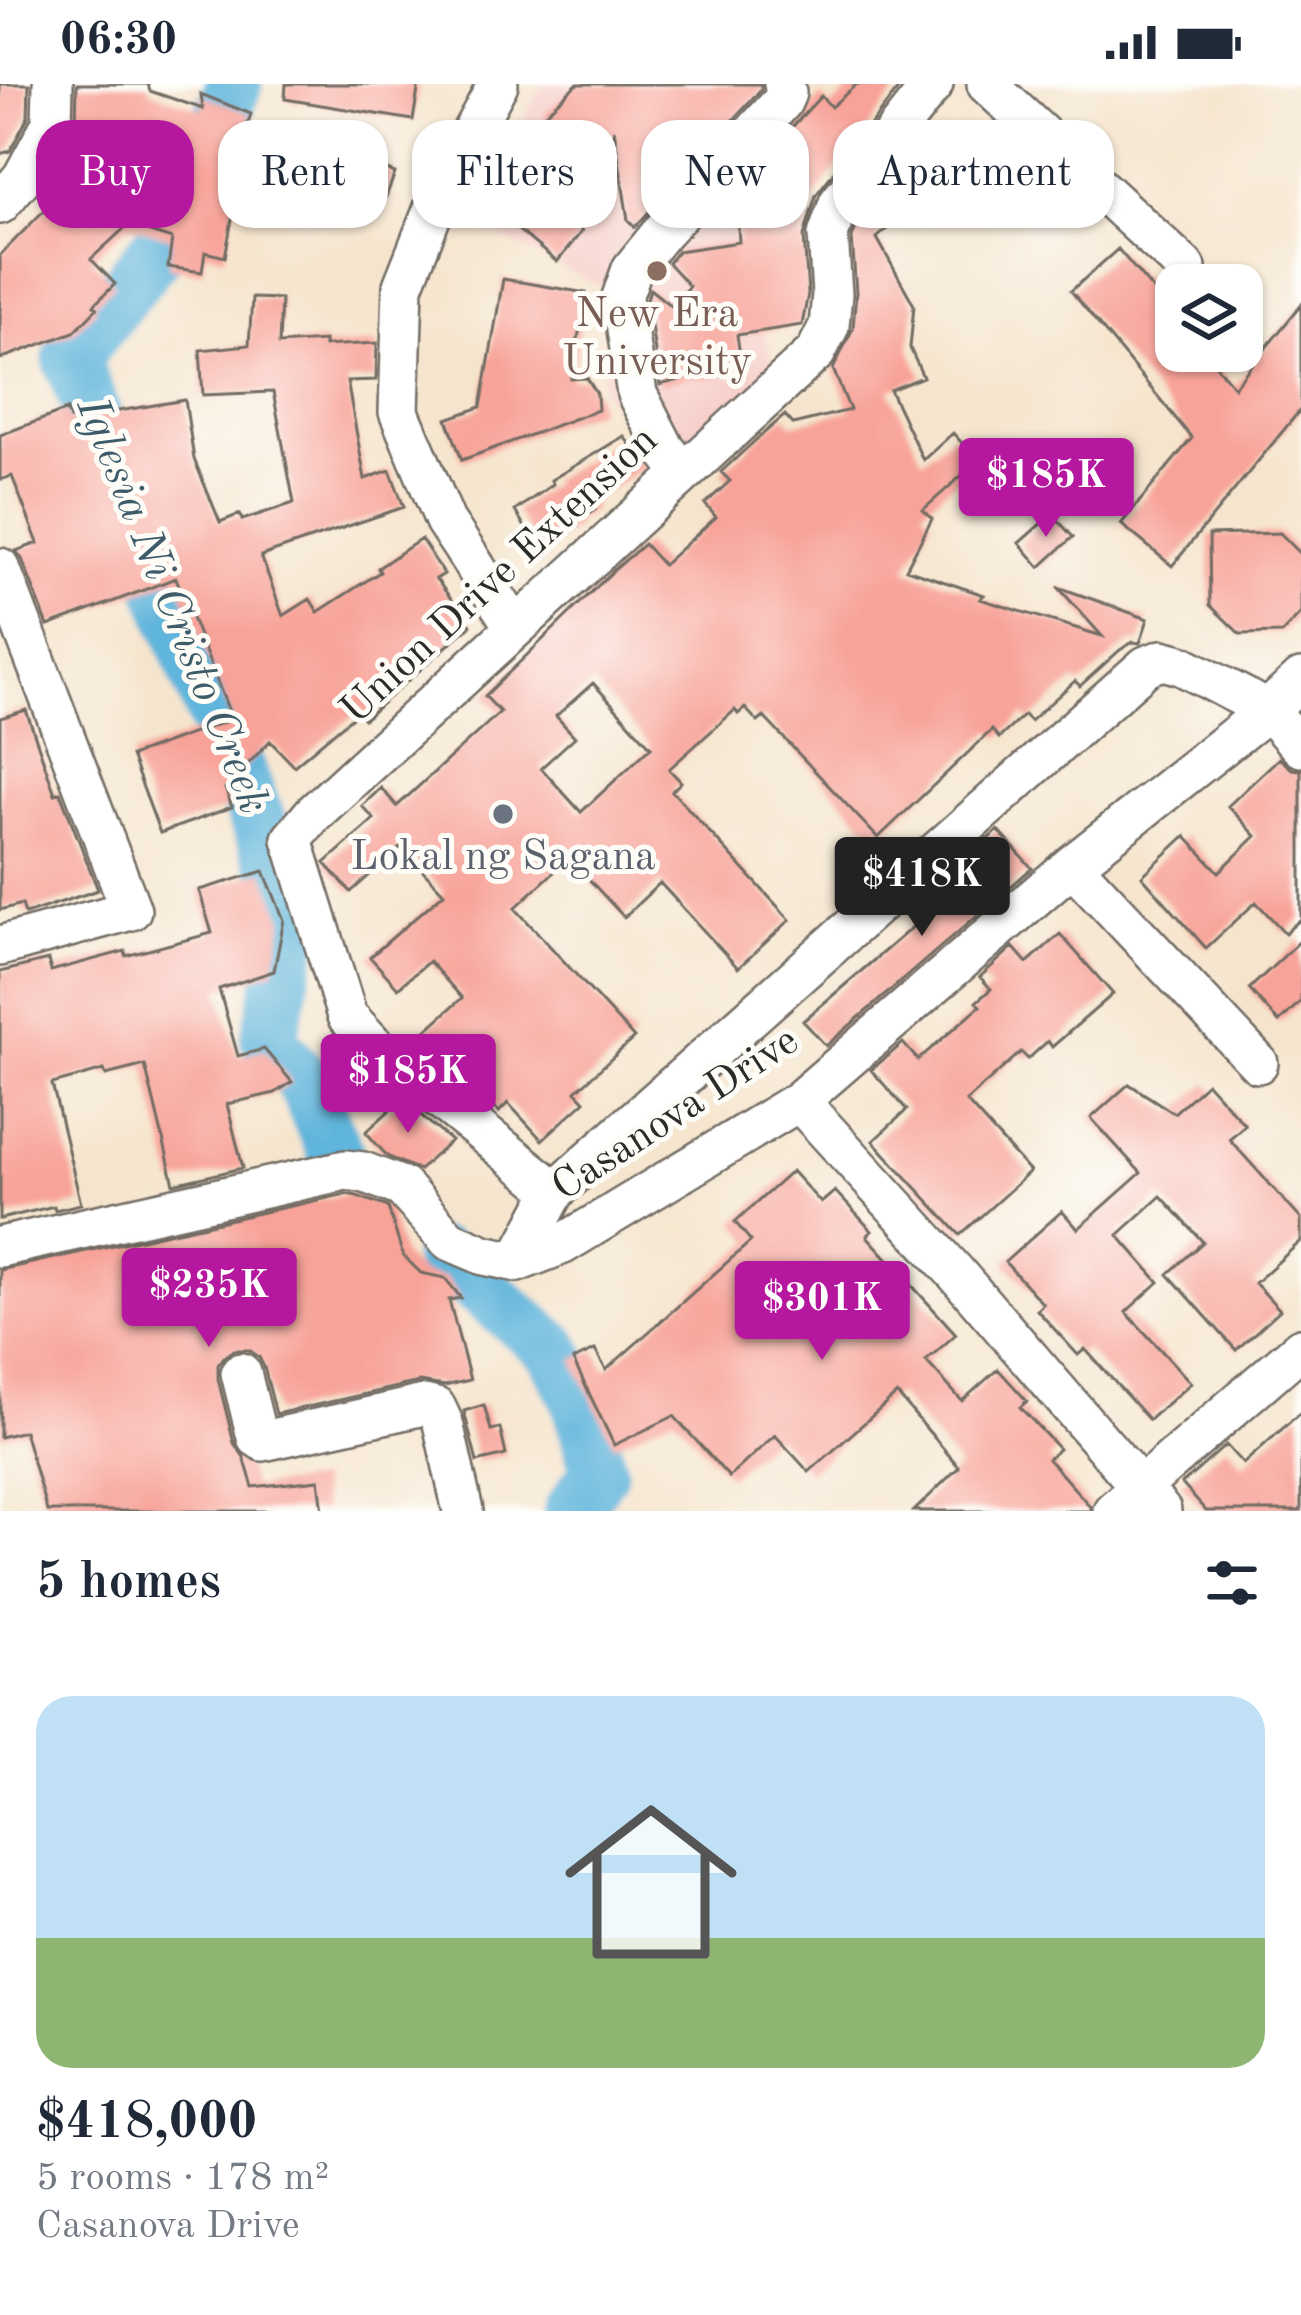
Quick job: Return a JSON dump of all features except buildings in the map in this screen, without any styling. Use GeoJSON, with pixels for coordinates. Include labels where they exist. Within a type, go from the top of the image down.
{"type":"FeatureCollection","features":[{"type":"Feature","properties":{"kind":"street"},"geometry":{"type":"LineString","coordinates":[[0,204],[23,176],[52,123],[53,84]]}},
{"type":"Feature","properties":{"kind":"street"},"geometry":{"type":"LineString","coordinates":[[498,84],[444,183],[403,286],[399,412],[445,521],[514,626]]}},
{"type":"Feature","properties":{"kind":"street"},"geometry":{"type":"LineString","coordinates":[[683,472],[665,449],[638,394],[622,297],[632,269],[662,232],[782,103],[784,84]]}},
{"type":"Feature","properties":{"kind":"street","name":"Union Drive Extension"},"geometry":{"type":"LineString","coordinates":[[555,1191],[376,1047],[347,1016],[292,838],[514,626],[816,352],[829,326],[828,235],[839,203],[933,84]]}},
{"type":"Feature","properties":{"kind":"street"},"geometry":{"type":"LineString","coordinates":[[988,84],[1182,264]]}},
{"type":"Feature","properties":{"kind":"street"},"geometry":{"type":"LineString","coordinates":[[0,568],[131,910],[0,946]]}},
{"type":"Feature","properties":{"kind":"street","name":"Casanova Drive"},"geometry":{"type":"LineString","coordinates":[[1162,660],[1181,665],[1268,710],[1072,865],[800,1101],[563,1244],[517,1262],[555,1191],[1146,667],[1162,660]]}},
{"type":"Feature","properties":{"kind":"street"},"geometry":{"type":"LineString","coordinates":[[1301,679],[1268,710],[1301,747]]}},
{"type":"Feature","properties":{"kind":"street"},"geometry":{"type":"LineString","coordinates":[[1072,865],[1258,1063]]}},
{"type":"Feature","properties":{"kind":"street"},"geometry":{"type":"LineString","coordinates":[[800,1101],[955,1272],[1138,1503],[1301,1348]]}},
{"type":"Feature","properties":{"kind":"street"},"geometry":{"type":"LineString","coordinates":[[0,1246],[345,1171],[363,1172],[402,1186],[449,1240],[517,1262]]}},
{"type":"Feature","properties":{"kind":"street"},"geometry":{"type":"LineString","coordinates":[[241,1373],[257,1437],[263,1442],[424,1406],[436,1408],[463,1511]]}},
{"type":"Feature","properties":{"kind":"shaded area","name":"New Era University"},"geometry":{"type":"Polygon","coordinates":[[[543,84],[816,84],[779,120],[641,120],[641,228],[732,228],[784,400],[700,473],[646,454],[602,390],[607,290],[482,228],[617,228],[617,120],[523,120],[543,84]]]}},
{"type":"Feature","properties":{"kind":"waterway","name":"Iglesia Ni Cristo Creek"},"geometry":{"type":"LineString","coordinates":[[234,84],[191,206],[71,359],[296,916],[269,1040],[305,1083],[335,1151]]}},
{"type":"Feature","properties":{"kind":"waterway"},"geometry":{"type":"LineString","coordinates":[[442,1257],[553,1349],[578,1396],[599,1472],[572,1511]]}},
{"type":"Feature","properties":{"kind":"place","name":"New Era University"},"geometry":{"type":"Point","coordinates":[657,271]}},
{"type":"Feature","properties":{"kind":"place","name":"Lokal ng Sagana"},"geometry":{"type":"Point","coordinates":[503,814]}}]}
